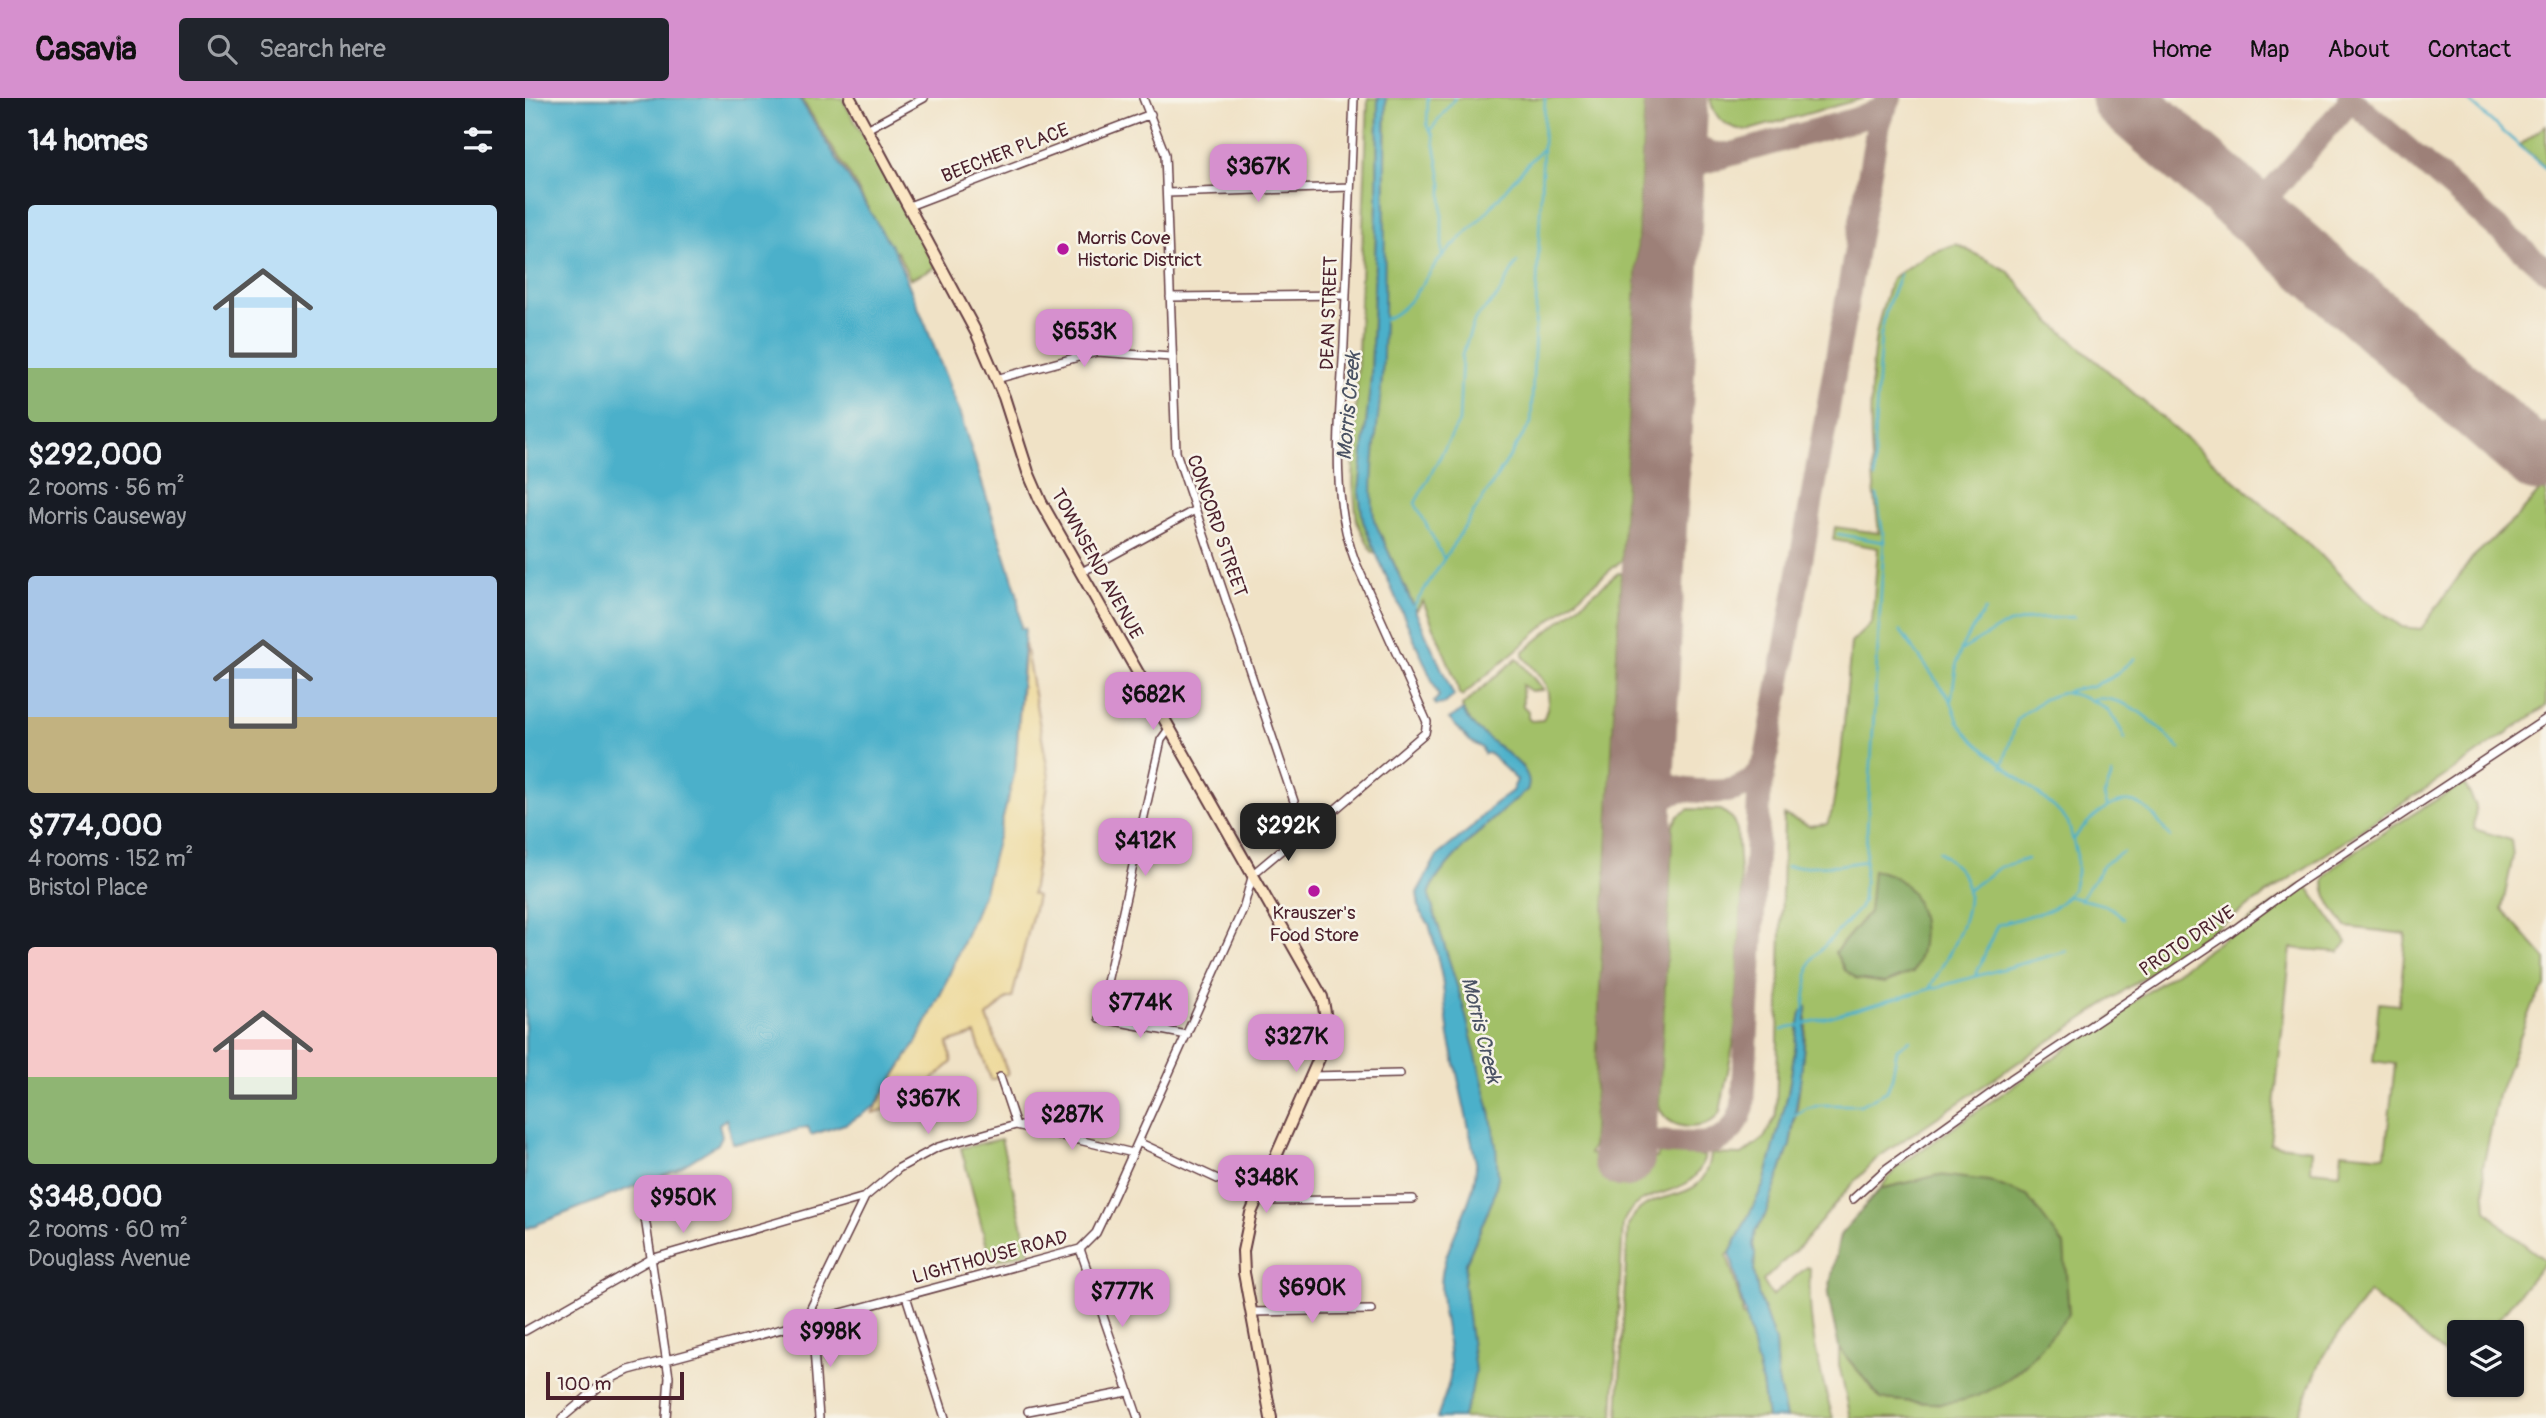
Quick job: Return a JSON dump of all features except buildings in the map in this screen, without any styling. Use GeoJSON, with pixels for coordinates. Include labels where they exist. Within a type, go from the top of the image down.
{"type":"FeatureCollection","features":[{"type":"Feature","properties":{"kind":"main road","name":"TOWNSEND AVENUE"},"geometry":{"type":"LineString","coordinates":[[850,98],[962,303],[996,379],[1033,485],[1080,573],[1322,997],[1327,1032],[1321,1054],[1258,1197],[1243,1251],[1244,1273],[1271,1418]]}},
{"type":"Feature","properties":{"kind":"street"},"geometry":{"type":"LineString","coordinates":[[867,129],[924,98]]}},
{"type":"Feature","properties":{"kind":"street","name":"CONCORD STREET"},"geometry":{"type":"LineString","coordinates":[[1143,98],[1165,154],[1175,452],[1304,831]]}},
{"type":"Feature","properties":{"kind":"street","name":"DEAN STREET"},"geometry":{"type":"LineString","coordinates":[[1304,831],[1324,819],[1419,740],[1427,729],[1427,722],[1345,536],[1339,476],[1354,98]]}},
{"type":"Feature","properties":{"kind":"street","name":"BEECHER PLACE"},"geometry":{"type":"LineString","coordinates":[[909,206],[1151,114]]}},
{"type":"Feature","properties":{"kind":"street"},"geometry":{"type":"LineString","coordinates":[[1167,193],[1350,187]]}},
{"type":"Feature","properties":{"kind":"street"},"geometry":{"type":"LineString","coordinates":[[1170,297],[1346,295]]}},
{"type":"Feature","properties":{"kind":"street"},"geometry":{"type":"LineString","coordinates":[[996,379],[1097,352],[1171,357]]}},
{"type":"Feature","properties":{"kind":"street"},"geometry":{"type":"LineString","coordinates":[[1080,573],[1195,510]]}},
{"type":"Feature","properties":{"kind":"street","name":"PROTO DRIVE"},"geometry":{"type":"LineString","coordinates":[[1853,1199],[1887,1168],[2011,1079],[2294,886],[2546,719]]}},
{"type":"Feature","properties":{"kind":"street"},"geometry":{"type":"LineString","coordinates":[[1169,729],[1161,740],[1099,1017],[1187,1035]]}},
{"type":"Feature","properties":{"kind":"street"},"geometry":{"type":"LineString","coordinates":[[1253,874],[1304,831]]}},
{"type":"Feature","properties":{"kind":"street","name":"LIGHTHOUSE ROAD"},"geometry":{"type":"LineString","coordinates":[[562,1418],[606,1381],[629,1370],[1080,1249],[1096,1233],[1133,1153],[1243,909],[1253,874]]}},
{"type":"Feature","properties":{"kind":"street"},"geometry":{"type":"LineString","coordinates":[[1312,1076],[1400,1074]]}},
{"type":"Feature","properties":{"kind":"street"},"geometry":{"type":"LineString","coordinates":[[1000,1077],[1016,1125]]}},
{"type":"Feature","properties":{"kind":"street"},"geometry":{"type":"LineString","coordinates":[[819,1418],[811,1308],[866,1197],[899,1168],[938,1147],[1016,1125],[1133,1153]]}},
{"type":"Feature","properties":{"kind":"street"},"geometry":{"type":"LineString","coordinates":[[1138,1142],[1265,1201],[1413,1199]]}},
{"type":"Feature","properties":{"kind":"street"},"geometry":{"type":"LineString","coordinates":[[641,1191],[669,1377],[666,1418]]}},
{"type":"Feature","properties":{"kind":"street"},"geometry":{"type":"LineString","coordinates":[[525,1331],[651,1259],[866,1197]]}},
{"type":"Feature","properties":{"kind":"street"},"geometry":{"type":"LineString","coordinates":[[1080,1249],[1137,1418]]}},
{"type":"Feature","properties":{"kind":"street"},"geometry":{"type":"LineString","coordinates":[[906,1296],[945,1418]]}},
{"type":"Feature","properties":{"kind":"street"},"geometry":{"type":"LineString","coordinates":[[1252,1312],[1371,1310]]}},
{"type":"Feature","properties":{"kind":"street"},"geometry":{"type":"LineString","coordinates":[[1028,1411],[1127,1392]]}},
{"type":"Feature","properties":{"kind":"green space"},"geometry":{"type":"Polygon","coordinates":[[[801,98],[842,98],[936,267],[910,279],[897,251],[892,252],[851,177],[801,98]]]}},
{"type":"Feature","properties":{"kind":"green space"},"geometry":{"type":"Polygon","coordinates":[[[1368,98],[1378,98],[1377,203],[1371,377],[1359,492],[1363,521],[1376,553],[1372,552],[1357,522],[1353,483],[1368,98]]]}},
{"type":"Feature","properties":{"kind":"green space"},"geometry":{"type":"Polygon","coordinates":[[[1386,98],[1645,98],[1622,560],[1462,696],[1423,601],[1416,611],[1374,520],[1370,490],[1382,377],[1386,98]]]}},
{"type":"Feature","properties":{"kind":"green space"},"geometry":{"type":"Polygon","coordinates":[[[1710,98],[1864,98],[1749,130],[1735,128],[1723,122],[1715,112],[1710,98]]]}},
{"type":"Feature","properties":{"kind":"green space"},"geometry":{"type":"Polygon","coordinates":[[[2546,125],[2546,168],[2520,145],[2546,125]]]}},
{"type":"Feature","properties":{"kind":"green space"},"geometry":{"type":"Polygon","coordinates":[[[1956,244],[2008,271],[2051,322],[2318,552],[2361,597],[2402,627],[2421,629],[2472,558],[2519,515],[2546,484],[2546,706],[1877,1158],[1802,1244],[1763,1281],[1772,1296],[1807,1267],[1810,1268],[1810,1308],[1815,1344],[1833,1418],[1786,1418],[1777,1376],[1775,1342],[1758,1293],[1754,1271],[1755,1231],[1764,1218],[1790,1145],[1797,1109],[1807,1019],[1801,1012],[1788,1094],[1764,1184],[1727,1255],[1742,1307],[1742,1317],[1746,1315],[1767,1418],[1618,1418],[1628,1226],[1637,1212],[1648,1203],[1687,1191],[1698,1184],[1706,1172],[1711,1154],[1742,1155],[1764,1138],[1776,1116],[1784,815],[1809,826],[1827,824],[1832,811],[1841,757],[1851,643],[1872,622],[1878,548],[1833,540],[1835,527],[1879,533],[1871,434],[1871,384],[1876,335],[1892,278],[1927,254],[1956,244]],[[1869,912],[1835,952],[1845,970],[1869,912]]]}},
{"type":"Feature","properties":{"kind":"green space"},"geometry":{"type":"Polygon","coordinates":[[[1621,573],[1592,1148],[1589,1154],[1657,1158],[1659,1152],[1705,1156],[1699,1171],[1690,1181],[1641,1201],[1623,1223],[1613,1418],[1462,1418],[1471,1394],[1470,1332],[1464,1286],[1466,1263],[1493,1199],[1498,1177],[1490,1111],[1463,1005],[1429,896],[1433,884],[1455,855],[1527,790],[1523,767],[1471,723],[1462,706],[1517,658],[1543,690],[1531,691],[1522,685],[1523,706],[1528,711],[1528,718],[1531,721],[1543,720],[1548,692],[1541,678],[1523,656],[1523,652],[1621,573]]]}},
{"type":"Feature","properties":{"kind":"green space"},"geometry":{"type":"Polygon","coordinates":[[[2464,783],[2476,806],[2474,829],[2511,840],[2513,856],[2502,909],[2546,959],[2546,985],[2532,1005],[2498,1095],[2483,1167],[2486,1210],[2508,1232],[2546,1261],[2498,1320],[2447,1320],[2447,1356],[2369,1292],[2323,1356],[2297,1418],[1851,1418],[1839,1365],[1839,1348],[1881,1399],[1942,1404],[1940,1175],[1880,1189],[1896,1168],[2299,886],[2307,886],[2347,942],[2339,952],[2291,948],[2270,1144],[2312,1149],[2311,1170],[2340,1173],[2342,1152],[2385,1156],[2395,1064],[2373,1061],[2379,1003],[2399,1005],[2406,934],[2346,927],[2327,897],[2324,884],[2325,878],[2346,858],[2464,783]]]}},
{"type":"Feature","properties":{"kind":"green space"},"geometry":{"type":"Polygon","coordinates":[[[1689,809],[1721,810],[1732,818],[1737,830],[1742,897],[1735,1036],[1720,1112],[1706,1124],[1696,1127],[1686,1127],[1668,1120],[1659,1104],[1673,825],[1678,816],[1689,809]]]}},
{"type":"Feature","properties":{"kind":"green space"},"geometry":{"type":"Polygon","coordinates":[[[1873,870],[1893,876],[1905,885],[1919,907],[1922,920],[1921,947],[1913,972],[1885,983],[1857,979],[1845,970],[1835,952],[1869,912],[1873,870]]]}},
{"type":"Feature","properties":{"kind":"green space"},"geometry":{"type":"Polygon","coordinates":[[[1001,1139],[1029,1252],[991,1262],[961,1148],[1001,1139]]]}},
{"type":"Feature","properties":{"kind":"green space"},"geometry":{"type":"Polygon","coordinates":[[[1939,1175],[1989,1181],[2027,1196],[2064,1245],[2069,1314],[2029,1361],[1999,1385],[1981,1394],[1941,1403],[1881,1399],[1839,1348],[1828,1295],[1840,1235],[1880,1189],[1939,1175]]]}},
{"type":"Feature","properties":{"kind":"sand"},"geometry":{"type":"Polygon","coordinates":[[[1025,644],[1049,777],[1032,894],[1037,896],[1012,998],[1008,998],[987,1017],[1008,1074],[991,1080],[975,1034],[948,1043],[952,1062],[920,1091],[900,1102],[901,1105],[872,1113],[917,1041],[944,987],[984,891],[1015,771],[1025,644]]]}},
{"type":"Feature","properties":{"kind":"water"},"geometry":{"type":"Polygon","coordinates":[[[525,98],[799,98],[895,252],[959,411],[1017,593],[1021,628],[1025,628],[1015,771],[984,891],[944,987],[917,1041],[875,1106],[848,1123],[811,1135],[808,1127],[742,1143],[732,1143],[726,1119],[719,1124],[722,1136],[718,1144],[676,1170],[525,1229],[525,98]]]}},
{"type":"Feature","properties":{"kind":"water"},"geometry":{"type":"Polygon","coordinates":[[[1378,98],[1386,98],[1385,272],[1382,376],[1372,502],[1374,520],[1454,696],[1444,704],[1436,705],[1434,702],[1439,696],[1363,521],[1359,492],[1371,377],[1378,98]]]}},
{"type":"Feature","properties":{"kind":"water"},"geometry":{"type":"Polygon","coordinates":[[[1463,710],[1478,730],[1515,760],[1529,780],[1527,790],[1455,855],[1433,884],[1429,896],[1463,1005],[1490,1111],[1498,1177],[1493,1199],[1466,1263],[1464,1286],[1475,1371],[1471,1394],[1462,1418],[1437,1418],[1450,1377],[1441,1292],[1444,1264],[1473,1188],[1476,1162],[1449,1036],[1436,950],[1429,924],[1420,912],[1417,893],[1437,856],[1512,791],[1517,780],[1489,753],[1484,754],[1482,748],[1470,741],[1449,719],[1463,710]]]}},
{"type":"Feature","properties":{"kind":"water"},"geometry":{"type":"Polygon","coordinates":[[[1807,1007],[1801,1076],[1790,1145],[1764,1218],[1755,1231],[1753,1245],[1758,1293],[1775,1342],[1777,1376],[1786,1418],[1767,1418],[1762,1383],[1730,1253],[1764,1184],[1788,1094],[1801,1012],[1807,1007]]]}},
{"type":"Feature","properties":{"kind":"waterway"},"geometry":{"type":"LineString","coordinates":[[1428,98],[1427,126],[1433,135],[1442,184],[1442,256]]}},
{"type":"Feature","properties":{"kind":"waterway"},"geometry":{"type":"LineString","coordinates":[[1430,131],[1455,98]]}},
{"type":"Feature","properties":{"kind":"waterway"},"geometry":{"type":"LineString","coordinates":[[1412,609],[1531,423],[1545,98]]}},
{"type":"Feature","properties":{"kind":"waterway"},"geometry":{"type":"LineString","coordinates":[[2465,98],[2546,169]]}},
{"type":"Feature","properties":{"kind":"waterway"},"geometry":{"type":"LineString","coordinates":[[1382,320],[1392,316],[1408,303],[1440,259],[1481,219],[1543,148]]}},
{"type":"Feature","properties":{"kind":"waterway"},"geometry":{"type":"LineString","coordinates":[[1444,559],[1415,503],[1459,422],[1462,355],[1475,319],[1497,297],[1517,262]]}},
{"type":"Feature","properties":{"kind":"waterway"},"geometry":{"type":"LineString","coordinates":[[1875,478],[1874,442],[1881,334],[1886,310],[1900,274]]}},
{"type":"Feature","properties":{"kind":"waterway"},"geometry":{"type":"LineString","coordinates":[[1804,1010],[1809,967],[1813,958],[1859,909],[1863,900],[1884,542],[1877,495]]}},
{"type":"Feature","properties":{"kind":"waterway"},"geometry":{"type":"LineString","coordinates":[[1838,534],[1883,542]]}},
{"type":"Feature","properties":{"kind":"waterway"},"geometry":{"type":"LineString","coordinates":[[1976,975],[1997,925],[2050,910],[2073,889],[2077,873],[2077,856],[2068,822],[2055,808],[1975,742],[1959,723],[1951,701],[1957,662],[1963,644],[1985,610]]}},
{"type":"Feature","properties":{"kind":"waterway"},"geometry":{"type":"LineString","coordinates":[[1962,650],[2002,626],[2030,619],[2074,617]]}},
{"type":"Feature","properties":{"kind":"waterway"},"geometry":{"type":"LineString","coordinates":[[1900,630],[1951,701]]}},
{"type":"Feature","properties":{"kind":"waterway"},"geometry":{"type":"LineString","coordinates":[[2002,767],[2018,718],[2044,699],[2111,678],[2135,658]]}},
{"type":"Feature","properties":{"kind":"waterway"},"geometry":{"type":"LineString","coordinates":[[2065,692],[2103,706],[2115,719],[2125,739]]}},
{"type":"Feature","properties":{"kind":"waterway"},"geometry":{"type":"LineString","coordinates":[[2093,699],[2118,701],[2141,713],[2180,749]]}},
{"type":"Feature","properties":{"kind":"waterway"},"geometry":{"type":"LineString","coordinates":[[2107,805],[2104,796],[2112,775]]}},
{"type":"Feature","properties":{"kind":"waterway"},"geometry":{"type":"LineString","coordinates":[[2074,838],[2097,814],[2117,803],[2128,802],[2138,804],[2149,811],[2170,837]]}},
{"type":"Feature","properties":{"kind":"waterway"},"geometry":{"type":"LineString","coordinates":[[1929,989],[1952,949],[1965,917],[1968,901],[1962,874],[1939,851]]}},
{"type":"Feature","properties":{"kind":"waterway"},"geometry":{"type":"LineString","coordinates":[[2080,900],[2105,863],[2123,852]]}},
{"type":"Feature","properties":{"kind":"waterway"},"geometry":{"type":"LineString","coordinates":[[1967,891],[2000,867],[2027,859]]}},
{"type":"Feature","properties":{"kind":"waterway"},"geometry":{"type":"LineString","coordinates":[[1787,867],[1866,861]]}},
{"type":"Feature","properties":{"kind":"waterway"},"geometry":{"type":"LineString","coordinates":[[2067,896],[2106,906],[2119,913],[2123,919]]}},
{"type":"Feature","properties":{"kind":"waterway"},"geometry":{"type":"LineString","coordinates":[[1782,1030],[2067,951]]}},
{"type":"Feature","properties":{"kind":"waterway"},"geometry":{"type":"LineString","coordinates":[[1794,1115],[1821,1105],[1860,1105],[1887,1091],[1897,1049],[1910,1040]]}},
{"type":"Feature","properties":{"kind":"taxiway"},"geometry":{"type":"LineString","coordinates":[[1624,1139],[1710,1143],[1731,1130],[1743,1106],[1759,798],[1879,120],[1890,98]]}},
{"type":"Feature","properties":{"kind":"taxiway"},"geometry":{"type":"LineString","coordinates":[[2349,98],[2546,270]]}},
{"type":"Feature","properties":{"kind":"taxiway"},"geometry":{"type":"LineString","coordinates":[[2253,213],[2351,100]]}},
{"type":"Feature","properties":{"kind":"taxiway"},"geometry":{"type":"LineString","coordinates":[[1672,197],[1685,173],[1700,163],[1864,117],[1881,109],[1886,103]]}},
{"type":"Feature","properties":{"kind":"taxiway"},"geometry":{"type":"LineString","coordinates":[[1676,116],[1695,145],[1708,152],[1726,154]]}},
{"type":"Feature","properties":{"kind":"taxiway"},"geometry":{"type":"LineString","coordinates":[[2528,452],[2546,434]]}},
{"type":"Feature","properties":{"kind":"taxiway"},"geometry":{"type":"LineString","coordinates":[[1644,754],[1663,781],[1679,789],[1699,791],[1737,789],[1752,780],[1764,763]]}},
{"type":"Feature","properties":{"kind":"taxiway"},"geometry":{"type":"LineString","coordinates":[[1640,827],[1657,801],[1669,794],[1685,790]]}},
{"type":"Feature","properties":{"kind":"runway"},"geometry":{"type":"LineString","coordinates":[[1624,1156],[1677,98]]}},
{"type":"Feature","properties":{"kind":"runway"},"geometry":{"type":"LineString","coordinates":[[2122,98],[2537,461]]}},
{"type":"Feature","properties":{"kind":"place","name":"Morris Cove Historic District"},"geometry":{"type":"Point","coordinates":[1063,249]}},
{"type":"Feature","properties":{"kind":"place","name":"Krauszer's Food Store"},"geometry":{"type":"Point","coordinates":[1314,891]}},
{"type":"Feature","properties":{"kind":"water label","name":"Morris Creek"},"geometry":{"type":"Point","coordinates":[1349,406]}},
{"type":"Feature","properties":{"kind":"water label","name":"Morris Creek"},"geometry":{"type":"Point","coordinates":[1481,1030]}}]}
